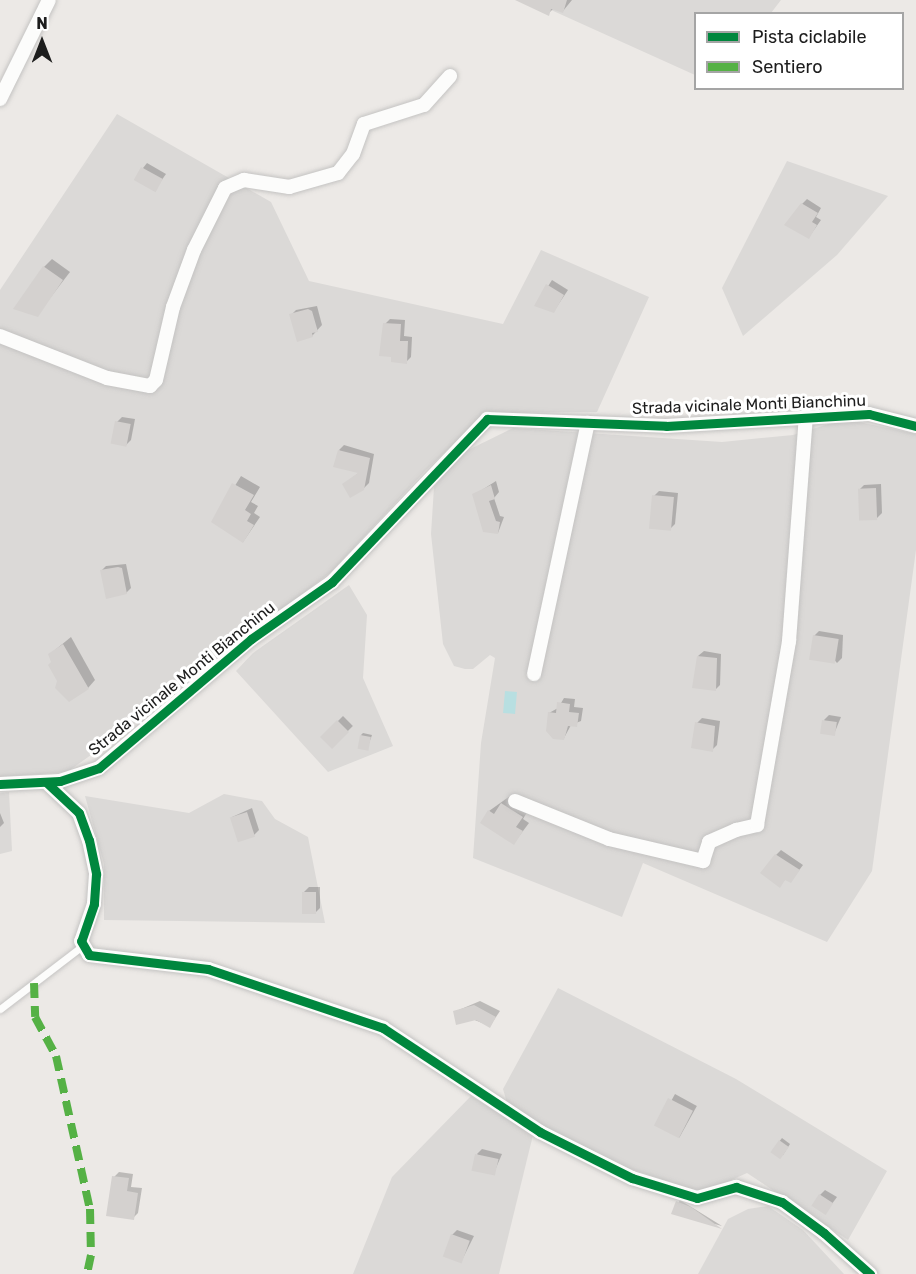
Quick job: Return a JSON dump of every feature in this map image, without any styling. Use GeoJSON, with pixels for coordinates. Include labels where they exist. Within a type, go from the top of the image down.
{"type":"FeatureCollection","features":[{"type":"Feature","properties":{"kind":"street"},"geometry":{"type":"LineString","coordinates":[[0,99],[49,0]]}},
{"type":"Feature","properties":{"kind":"street"},"geometry":{"type":"LineString","coordinates":[[0,336],[107,378],[150,386],[156,380],[173,307],[194,250],[225,188],[244,180],[288,187],[332,176],[353,154],[364,124],[424,105],[450,76]]}},
{"type":"Feature","properties":{"kind":"street","name":"Strada vicinale Monti Bianchinu"},"geometry":{"type":"LineString","coordinates":[[0,784],[46,782],[99,768],[251,639],[332,582],[487,419],[666,426],[869,414],[916,426]]}},
{"type":"Feature","properties":{"kind":"street"},"geometry":{"type":"LineString","coordinates":[[515,801],[609,839],[703,861],[709,842],[735,830],[757,825],[789,641],[806,416]]}},
{"type":"Feature","properties":{"kind":"street"},"geometry":{"type":"LineString","coordinates":[[534,675],[588,423]]}},
{"type":"Feature","properties":{"kind":"street"},"geometry":{"type":"LineString","coordinates":[[46,782],[79,813],[89,840],[96,874],[94,904],[82,935],[82,946],[94,956],[145,958],[208,969],[382,1028],[540,1132],[632,1178],[698,1198],[735,1186],[782,1202],[824,1233],[870,1274]]}},
{"type":"Feature","properties":{"kind":"lane"},"geometry":{"type":"LineString","coordinates":[[0,1009],[82,946]]}},
{"type":"Feature","properties":{"kind":"shaded area"},"geometry":{"type":"Polygon","coordinates":[[[529,0],[781,0],[772,12],[694,12],[694,75],[529,0]]]}},
{"type":"Feature","properties":{"kind":"shaded area"},"geometry":{"type":"Polygon","coordinates":[[[117,114],[271,202],[309,281],[503,324],[541,250],[649,297],[597,412],[486,413],[425,471],[332,571],[125,731],[67,772],[0,777],[0,290],[117,114]]]}},
{"type":"Feature","properties":{"kind":"shaded area"},"geometry":{"type":"Polygon","coordinates":[[[787,161],[888,196],[837,255],[743,336],[722,288],[787,161]]]}},
{"type":"Feature","properties":{"kind":"shaded area"},"geometry":{"type":"Polygon","coordinates":[[[845,419],[916,434],[916,550],[872,871],[827,942],[643,863],[622,917],[473,858],[481,743],[495,658],[490,655],[473,669],[465,669],[454,666],[443,644],[431,534],[434,487],[456,456],[513,428],[722,442],[793,435],[845,419]]]}},
{"type":"Feature","properties":{"kind":"shaded area"},"geometry":{"type":"Polygon","coordinates":[[[349,585],[367,615],[363,678],[393,746],[328,772],[236,671],[253,653],[349,585]]]}},
{"type":"Feature","properties":{"kind":"shaded area"},"geometry":{"type":"Polygon","coordinates":[[[9,792],[12,851],[0,854],[0,793],[9,792]]]}},
{"type":"Feature","properties":{"kind":"shaded area"},"geometry":{"type":"Polygon","coordinates":[[[224,794],[262,801],[275,819],[308,837],[325,923],[104,920],[104,864],[85,796],[189,813],[224,794]]]}},
{"type":"Feature","properties":{"kind":"shaded area"},"geometry":{"type":"Polygon","coordinates":[[[558,988],[736,1079],[887,1171],[848,1240],[747,1173],[705,1192],[685,1187],[562,1146],[507,1103],[503,1089],[558,988]]]}},
{"type":"Feature","properties":{"kind":"shaded area"},"geometry":{"type":"Polygon","coordinates":[[[471,1096],[533,1135],[499,1274],[353,1274],[392,1177],[471,1096]]]}},
{"type":"Feature","properties":{"kind":"shaded area"},"geometry":{"type":"Polygon","coordinates":[[[768,1206],[803,1230],[844,1274],[698,1274],[728,1219],[748,1209],[768,1206]]]}},
{"type":"Feature","properties":{"kind":"water"},"geometry":{"type":"Polygon","coordinates":[[[505,691],[517,692],[515,714],[503,713],[505,691]]]}},
{"type":"Feature","properties":{"kind":"building"},"geometry":{"type":"Polygon","coordinates":[[[515,0],[567,0],[563,13],[551,9],[549,16],[515,0]]]}},
{"type":"Feature","properties":{"kind":"building"},"geometry":{"type":"Polygon","coordinates":[[[141,167],[163,179],[156,192],[134,180],[141,167]]]}},
{"type":"Feature","properties":{"kind":"building"},"geometry":{"type":"Polygon","coordinates":[[[801,203],[818,213],[812,222],[817,225],[809,239],[784,225],[801,203]]]}},
{"type":"Feature","properties":{"kind":"building"},"geometry":{"type":"Polygon","coordinates":[[[43,266],[63,280],[38,317],[13,309],[43,266]]]}},
{"type":"Feature","properties":{"kind":"building"},"geometry":{"type":"Polygon","coordinates":[[[546,284],[564,295],[554,313],[534,306],[546,284]]]}},
{"type":"Feature","properties":{"kind":"building"},"geometry":{"type":"Polygon","coordinates":[[[308,309],[312,311],[318,332],[312,333],[313,337],[297,342],[289,314],[308,309]]]}},
{"type":"Feature","properties":{"kind":"building"},"geometry":{"type":"Polygon","coordinates":[[[383,323],[401,324],[400,341],[408,341],[407,364],[391,362],[391,357],[379,356],[383,323]]]}},
{"type":"Feature","properties":{"kind":"building"},"geometry":{"type":"Polygon","coordinates":[[[115,421],[131,424],[126,447],[111,444],[115,421]]]}},
{"type":"Feature","properties":{"kind":"building"},"geometry":{"type":"Polygon","coordinates":[[[338,450],[370,458],[364,490],[350,498],[342,484],[358,473],[333,467],[338,450]]]}},
{"type":"Feature","properties":{"kind":"building"},"geometry":{"type":"Polygon","coordinates":[[[232,483],[254,495],[245,510],[251,514],[247,521],[254,525],[243,543],[211,522],[232,483]]]}},
{"type":"Feature","properties":{"kind":"building"},"geometry":{"type":"Polygon","coordinates":[[[491,485],[495,499],[489,501],[496,521],[500,522],[498,534],[483,532],[472,494],[491,485]]]}},
{"type":"Feature","properties":{"kind":"building"},"geometry":{"type":"Polygon","coordinates":[[[876,488],[877,520],[859,521],[858,489],[876,488]]]}},
{"type":"Feature","properties":{"kind":"building"},"geometry":{"type":"Polygon","coordinates":[[[652,495],[674,497],[671,531],[649,529],[652,495]]]}},
{"type":"Feature","properties":{"kind":"building"},"geometry":{"type":"Polygon","coordinates":[[[122,568],[127,594],[106,599],[100,570],[122,568]]]}},
{"type":"Feature","properties":{"kind":"building"},"geometry":{"type":"Polygon","coordinates":[[[813,635],[839,639],[835,664],[809,660],[813,635]]]}},
{"type":"Feature","properties":{"kind":"building"},"geometry":{"type":"Polygon","coordinates":[[[63,644],[89,689],[69,702],[55,688],[57,681],[48,665],[51,662],[48,654],[63,644]]]}},
{"type":"Feature","properties":{"kind":"building"},"geometry":{"type":"Polygon","coordinates":[[[697,656],[717,658],[716,691],[692,688],[697,656]]]}},
{"type":"Feature","properties":{"kind":"building"},"geometry":{"type":"Polygon","coordinates":[[[557,702],[570,704],[569,712],[579,713],[577,727],[568,726],[564,740],[553,739],[546,731],[548,712],[556,713],[557,702]]]}},
{"type":"Feature","properties":{"kind":"building"},"geometry":{"type":"Polygon","coordinates":[[[337,720],[349,732],[332,749],[320,737],[337,720]]]}},
{"type":"Feature","properties":{"kind":"building"},"geometry":{"type":"Polygon","coordinates":[[[822,720],[837,722],[835,736],[820,734],[822,720]]]}},
{"type":"Feature","properties":{"kind":"building"},"geometry":{"type":"Polygon","coordinates":[[[695,722],[715,726],[713,752],[691,748],[695,722]]]}},
{"type":"Feature","properties":{"kind":"building"},"geometry":{"type":"Polygon","coordinates":[[[360,735],[371,737],[368,751],[358,749],[360,735]]]}},
{"type":"Feature","properties":{"kind":"building"},"geometry":{"type":"Polygon","coordinates":[[[501,803],[523,817],[516,827],[523,831],[514,845],[480,823],[488,810],[494,814],[501,803]]]}},
{"type":"Feature","properties":{"kind":"building"},"geometry":{"type":"Polygon","coordinates":[[[247,812],[255,837],[238,842],[230,818],[247,812]]]}},
{"type":"Feature","properties":{"kind":"building"},"geometry":{"type":"Polygon","coordinates":[[[775,854],[800,870],[791,883],[785,880],[780,888],[760,873],[775,854]]]}},
{"type":"Feature","properties":{"kind":"building"},"geometry":{"type":"Polygon","coordinates":[[[302,892],[316,892],[316,914],[302,914],[302,892]]]}},
{"type":"Feature","properties":{"kind":"building"},"geometry":{"type":"Polygon","coordinates":[[[474,1005],[496,1017],[490,1028],[476,1020],[456,1025],[453,1011],[474,1005]]]}},
{"type":"Feature","properties":{"kind":"building"},"geometry":{"type":"Polygon","coordinates":[[[668,1098],[693,1111],[679,1138],[654,1126],[668,1098]]]}},
{"type":"Feature","properties":{"kind":"building"},"geometry":{"type":"Polygon","coordinates":[[[779,1140],[789,1147],[780,1159],[770,1152],[779,1140]]]}},
{"type":"Feature","properties":{"kind":"building"},"geometry":{"type":"Polygon","coordinates":[[[475,1154],[498,1159],[495,1176],[471,1171],[475,1154]]]}},
{"type":"Feature","properties":{"kind":"building"},"geometry":{"type":"Polygon","coordinates":[[[112,1176],[129,1178],[127,1191],[138,1193],[134,1220],[106,1216],[112,1176]]]}},
{"type":"Feature","properties":{"kind":"building"},"geometry":{"type":"Polygon","coordinates":[[[819,1194],[833,1203],[826,1215],[811,1206],[819,1194]]]}},
{"type":"Feature","properties":{"kind":"building"},"geometry":{"type":"Polygon","coordinates":[[[676,1201],[691,1207],[722,1229],[671,1214],[676,1201]]]}},
{"type":"Feature","properties":{"kind":"building"},"geometry":{"type":"Polygon","coordinates":[[[451,1234],[470,1241],[462,1263],[443,1257],[451,1234]]]}},
{"type":"Feature","properties":{"kind":"marked path"},"geometry":{"type":"LineString","coordinates":[[34,983],[35,1017],[56,1056],[90,1209],[91,1255],[87,1274]]}},
{"type":"Feature","properties":{"kind":"cycle path"},"geometry":{"type":"LineString","coordinates":[[0,784],[60,781],[99,768],[251,639],[332,582],[487,419],[666,426],[869,414],[916,426]]}},
{"type":"Feature","properties":{"kind":"cycle path"},"geometry":{"type":"LineString","coordinates":[[46,782],[79,813],[89,840],[96,874],[94,904],[81,941],[89,955],[208,969],[383,1028],[540,1132],[632,1178],[697,1198],[736,1187],[782,1202],[824,1233],[870,1274]]}}]}
